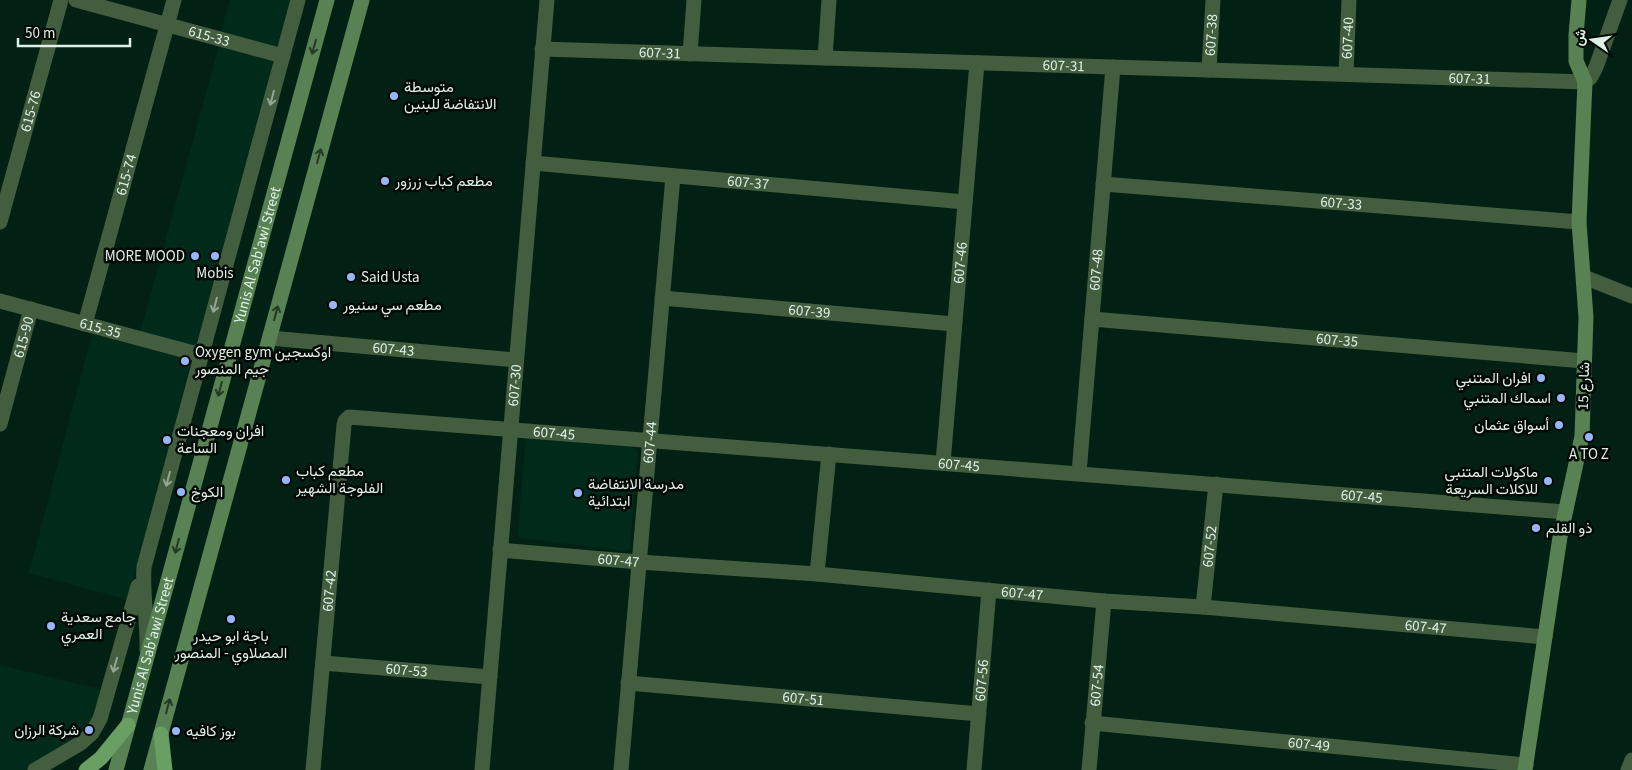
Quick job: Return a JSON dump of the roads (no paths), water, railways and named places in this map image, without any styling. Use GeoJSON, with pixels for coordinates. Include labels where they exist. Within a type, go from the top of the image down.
{"type":"FeatureCollection","features":[{"type":"Feature","properties":{"kind":"main road","name":"Yunis Al Sab'awi Street"},"geometry":{"type":"LineString","coordinates":[[116,770],[327,0]]}},
{"type":"Feature","properties":{"kind":"main road"},"geometry":{"type":"LineString","coordinates":[[151,770],[362,0]]}},
{"type":"Feature","properties":{"kind":"main road","name":"شارع 15"},"geometry":{"type":"LineString","coordinates":[[1526,767],[1564,512],[1582,436],[1586,317],[1579,222],[1585,82],[1576,62],[1579,0]]}},
{"type":"Feature","properties":{"kind":"main road"},"geometry":{"type":"LineString","coordinates":[[86,770],[101,758],[128,725]]}},
{"type":"Feature","properties":{"kind":"main road"},"geometry":{"type":"LineString","coordinates":[[161,734],[165,770]]}},
{"type":"Feature","properties":{"kind":"street","name":"615-76"},"geometry":{"type":"LineString","coordinates":[[0,222],[61,0]]}},
{"type":"Feature","properties":{"kind":"street","name":"615-33"},"geometry":{"type":"LineString","coordinates":[[76,0],[283,56]]}},
{"type":"Feature","properties":{"kind":"street","name":"615-74"},"geometry":{"type":"LineString","coordinates":[[85,324],[174,0]]}},
{"type":"Feature","properties":{"kind":"street"},"geometry":{"type":"LineString","coordinates":[[36,770],[80,743],[92,733],[100,719],[144,568],[298,0]]}},
{"type":"Feature","properties":{"kind":"street","name":"607-30"},"geometry":{"type":"LineString","coordinates":[[482,770],[546,0]]}},
{"type":"Feature","properties":{"kind":"street"},"geometry":{"type":"LineString","coordinates":[[690,54],[694,0]]}},
{"type":"Feature","properties":{"kind":"street"},"geometry":{"type":"LineString","coordinates":[[825,58],[828,0]]}},
{"type":"Feature","properties":{"kind":"street","name":"607-38"},"geometry":{"type":"LineString","coordinates":[[1209,70],[1214,0]]}},
{"type":"Feature","properties":{"kind":"street","name":"607-40"},"geometry":{"type":"LineString","coordinates":[[1346,74],[1349,0]]}},
{"type":"Feature","properties":{"kind":"street"},"geometry":{"type":"LineString","coordinates":[[1585,82],[1591,77],[1596,67],[1620,0]]}},
{"type":"Feature","properties":{"kind":"street","name":"607-31"},"geometry":{"type":"LineString","coordinates":[[542,49],[1585,82]]}},
{"type":"Feature","properties":{"kind":"street","name":"607-46"},"geometry":{"type":"LineString","coordinates":[[943,463],[977,63]]}},
{"type":"Feature","properties":{"kind":"street","name":"607-48"},"geometry":{"type":"LineString","coordinates":[[1079,474],[1112,67]]}},
{"type":"Feature","properties":{"kind":"street","name":"607-37"},"geometry":{"type":"LineString","coordinates":[[533,163],[965,202]]}},
{"type":"Feature","properties":{"kind":"street","name":"607-44"},"geometry":{"type":"LineString","coordinates":[[621,770],[673,176]]}},
{"type":"Feature","properties":{"kind":"street","name":"607-33"},"geometry":{"type":"LineString","coordinates":[[1103,184],[1579,222]]}},
{"type":"Feature","properties":{"kind":"street"},"geometry":{"type":"LineString","coordinates":[[1584,277],[1632,296]]}},
{"type":"Feature","properties":{"kind":"street","name":"607-39"},"geometry":{"type":"LineString","coordinates":[[662,298],[954,324]]}},
{"type":"Feature","properties":{"kind":"street","name":"615-35"},"geometry":{"type":"LineString","coordinates":[[0,301],[202,355]]}},
{"type":"Feature","properties":{"kind":"street","name":"615-90"},"geometry":{"type":"LineString","coordinates":[[0,424],[31,309]]}},
{"type":"Feature","properties":{"kind":"street","name":"607-35"},"geometry":{"type":"LineString","coordinates":[[1092,319],[1584,361]]}},
{"type":"Feature","properties":{"kind":"street","name":"607-43"},"geometry":{"type":"LineString","coordinates":[[270,338],[516,360]]}},
{"type":"Feature","properties":{"kind":"street","name":"607-45"},"geometry":{"type":"LineString","coordinates":[[353,416],[1564,512]]}},
{"type":"Feature","properties":{"kind":"street","name":"607-42"},"geometry":{"type":"LineString","coordinates":[[313,770],[345,421],[353,416]]}},
{"type":"Feature","properties":{"kind":"street"},"geometry":{"type":"LineString","coordinates":[[817,574],[830,454]]}},
{"type":"Feature","properties":{"kind":"street","name":"607-52"},"geometry":{"type":"LineString","coordinates":[[1203,607],[1216,484]]}},
{"type":"Feature","properties":{"kind":"street","name":"607-47"},"geometry":{"type":"LineString","coordinates":[[500,550],[817,574],[1104,601],[1203,607],[1545,637]]}},
{"type":"Feature","properties":{"kind":"street"},"geometry":{"type":"LineString","coordinates":[[144,568],[142,584],[148,639],[147,656]]}},
{"type":"Feature","properties":{"kind":"street","name":"607-56"},"geometry":{"type":"LineString","coordinates":[[974,770],[989,590]]}},
{"type":"Feature","properties":{"kind":"street","name":"607-54"},"geometry":{"type":"LineString","coordinates":[[1089,770],[1104,601]]}},
{"type":"Feature","properties":{"kind":"street","name":"607-53"},"geometry":{"type":"LineString","coordinates":[[323,663],[490,677]]}},
{"type":"Feature","properties":{"kind":"street","name":"607-51"},"geometry":{"type":"LineString","coordinates":[[628,683],[979,714]]}},
{"type":"Feature","properties":{"kind":"street","name":"607-49"},"geometry":{"type":"LineString","coordinates":[[1092,723],[1526,767]]}},
{"type":"Feature","properties":{"kind":"street"},"geometry":{"type":"LineString","coordinates":[[1628,770],[1632,760]]}},
{"type":"Feature","properties":{"kind":"place","name":"متوسطة الانتفاضة للبنين"},"geometry":{"type":"Point","coordinates":[394,96]}},
{"type":"Feature","properties":{"kind":"place","name":"مطعم كباب زرزور"},"geometry":{"type":"Point","coordinates":[385,181]}},
{"type":"Feature","properties":{"kind":"place","name":"MORE MOOD"},"geometry":{"type":"Point","coordinates":[195,256]}},
{"type":"Feature","properties":{"kind":"place","name":"Mobis"},"geometry":{"type":"Point","coordinates":[215,256]}},
{"type":"Feature","properties":{"kind":"place","name":"Said Usta"},"geometry":{"type":"Point","coordinates":[351,277]}},
{"type":"Feature","properties":{"kind":"place","name":"مطعم سي سنيور"},"geometry":{"type":"Point","coordinates":[333,305]}},
{"type":"Feature","properties":{"kind":"place","name":"Oxygen gym اوكسجين جيم المنصور"},"geometry":{"type":"Point","coordinates":[185,361]}},
{"type":"Feature","properties":{"kind":"place","name":"افران المتنبي"},"geometry":{"type":"Point","coordinates":[1541,378]}},
{"type":"Feature","properties":{"kind":"place","name":"اسماك المتنبي"},"geometry":{"type":"Point","coordinates":[1561,398]}},
{"type":"Feature","properties":{"kind":"place","name":"أسواق عثمان"},"geometry":{"type":"Point","coordinates":[1559,425]}},
{"type":"Feature","properties":{"kind":"place","name":"A TO Z"},"geometry":{"type":"Point","coordinates":[1589,437]}},
{"type":"Feature","properties":{"kind":"place","name":"افران ومعجنات الساعة"},"geometry":{"type":"Point","coordinates":[167,440]}},
{"type":"Feature","properties":{"kind":"place","name":"مطعم كباب الفلوجة الشهير"},"geometry":{"type":"Point","coordinates":[286,480]}},
{"type":"Feature","properties":{"kind":"place","name":"ماكولات المتنبي للاكلات السريعة"},"geometry":{"type":"Point","coordinates":[1548,481]}},
{"type":"Feature","properties":{"kind":"place","name":"الكوخ"},"geometry":{"type":"Point","coordinates":[181,492]}},
{"type":"Feature","properties":{"kind":"place","name":"مدرسة الانتفاضة ابتدائية"},"geometry":{"type":"Point","coordinates":[578,493]}},
{"type":"Feature","properties":{"kind":"place","name":"ذو القلم"},"geometry":{"type":"Point","coordinates":[1536,528]}},
{"type":"Feature","properties":{"kind":"place","name":"باجة ابو حيدر المصلاوي - المنصور"},"geometry":{"type":"Point","coordinates":[231,619]}},
{"type":"Feature","properties":{"kind":"place","name":"جامع سعدية العمري"},"geometry":{"type":"Point","coordinates":[51,626]}},
{"type":"Feature","properties":{"kind":"place","name":"شركة الرزان"},"geometry":{"type":"Point","coordinates":[89,730]}},
{"type":"Feature","properties":{"kind":"place","name":"بوز كافيه"},"geometry":{"type":"Point","coordinates":[176,731]}}]}
